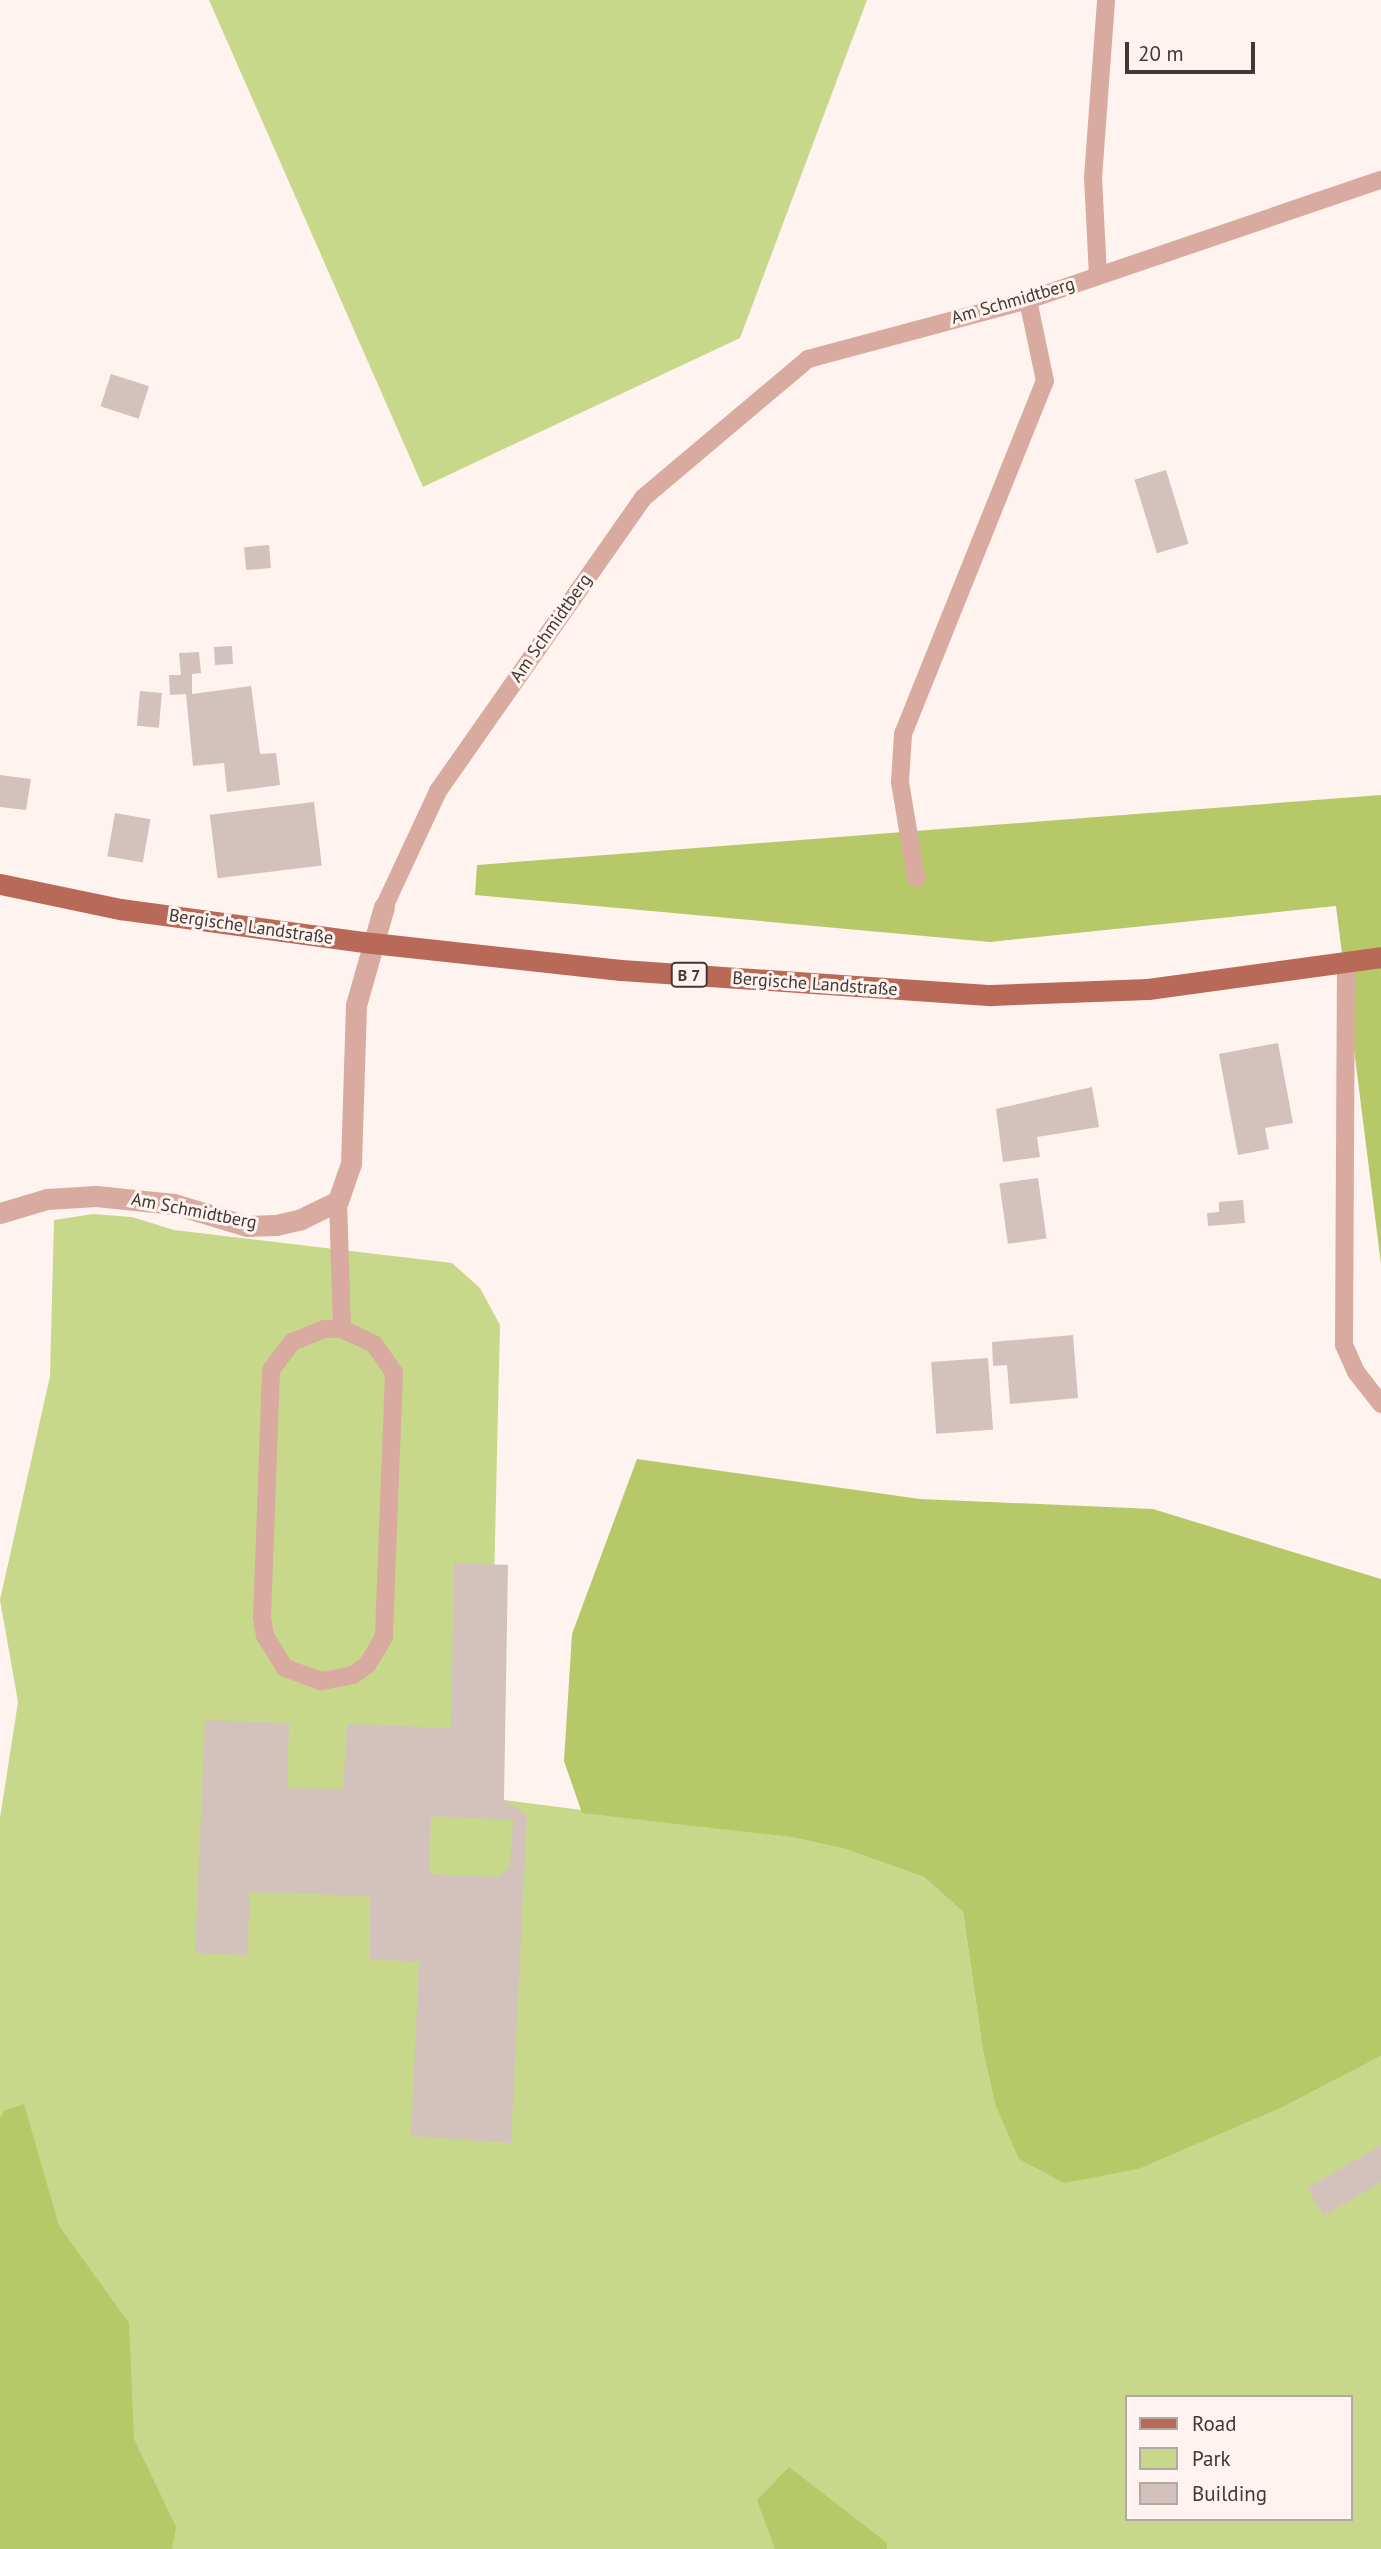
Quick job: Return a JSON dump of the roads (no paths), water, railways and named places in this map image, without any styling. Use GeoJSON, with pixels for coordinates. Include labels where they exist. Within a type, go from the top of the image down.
{"type":"FeatureCollection","features":[{"type":"Feature","properties":{"kind":"main road","name":"Bergische Landstraße"},"geometry":{"type":"LineString","coordinates":[[0,884],[120,909],[372,943],[621,970],[991,995],[1149,989],[1381,957]]}},
{"type":"Feature","properties":{"kind":"street","name":"Am Schmidtberg"},"geometry":{"type":"LineString","coordinates":[[0,1213],[47,1199],[96,1196],[174,1204],[247,1226],[276,1225],[302,1219],[338,1201],[351,1164],[356,1005],[384,907]]}},
{"type":"Feature","properties":{"kind":"lane"},"geometry":{"type":"LineString","coordinates":[[1098,276],[1093,178],[1106,0]]}},
{"type":"Feature","properties":{"kind":"lane","name":"Am Schmidtberg"},"geometry":{"type":"LineString","coordinates":[[384,907],[438,791],[642,498],[808,359],[1028,300],[1381,180]]}},
{"type":"Feature","properties":{"kind":"lane"},"geometry":{"type":"LineString","coordinates":[[916,878],[900,782],[903,734],[1045,381],[1028,300]]}},
{"type":"Feature","properties":{"kind":"lane"},"geometry":{"type":"LineString","coordinates":[[1346,962],[1343,1345],[1356,1372],[1381,1404]]}},
{"type":"Feature","properties":{"kind":"lane"},"geometry":{"type":"LineString","coordinates":[[338,1201],[342,1329]]}},
{"type":"Feature","properties":{"kind":"lane"},"geometry":{"type":"LineString","coordinates":[[342,1329],[374,1344],[394,1373],[387,1620],[377,1652],[367,1665],[354,1675],[321,1681],[285,1668],[264,1636],[271,1370],[286,1348],[307,1333],[342,1329]]}}]}
